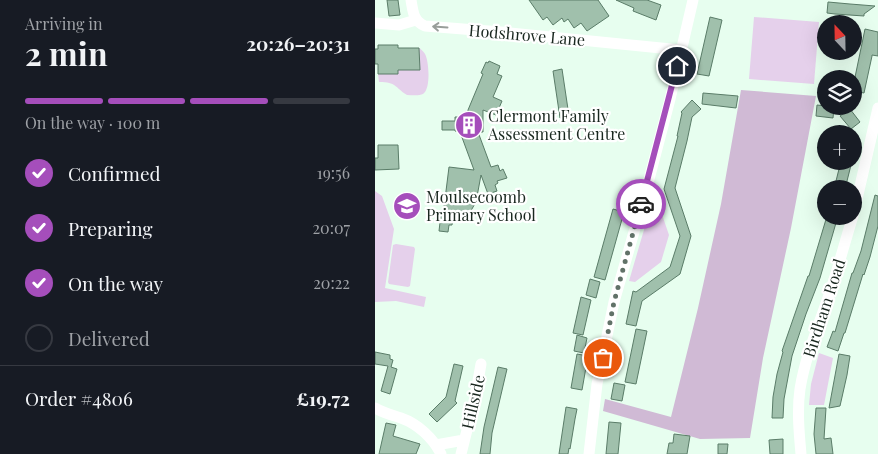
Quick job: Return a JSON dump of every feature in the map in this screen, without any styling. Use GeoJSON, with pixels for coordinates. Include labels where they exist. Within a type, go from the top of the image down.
{"type":"FeatureCollection","features":[{"type":"Feature","properties":{"kind":"street"},"geometry":{"type":"LineString","coordinates":[[411,0],[416,20]]}},
{"type":"Feature","properties":{"kind":"street"},"geometry":{"type":"LineString","coordinates":[[589,454],[597,384],[614,302],[648,183],[693,0]]}},
{"type":"Feature","properties":{"kind":"street","name":"Hodshrove Lane"},"geometry":{"type":"LineString","coordinates":[[375,23],[399,25],[416,20],[425,26],[681,50]]}},
{"type":"Feature","properties":{"kind":"street"},"geometry":{"type":"LineString","coordinates":[[861,180],[878,108]]}},
{"type":"Feature","properties":{"kind":"street","name":"Birdham Road"},"geometry":{"type":"LineString","coordinates":[[801,454],[799,400],[806,362],[850,225]]}},
{"type":"Feature","properties":{"kind":"street","name":"Hillside"},"geometry":{"type":"LineString","coordinates":[[461,454],[475,398],[481,364]]}},
{"type":"Feature","properties":{"kind":"street","name":"Hillside"},"geometry":{"type":"LineString","coordinates":[[375,408],[386,414],[409,421],[424,432],[439,450],[464,440]]}},
{"type":"Feature","properties":{"kind":"shaded area"},"geometry":{"type":"Polygon","coordinates":[[[754,17],[817,22],[814,84],[749,79],[754,17]]]}},
{"type":"Feature","properties":{"kind":"shaded area"},"geometry":{"type":"Polygon","coordinates":[[[419,48],[425,53],[428,68],[427,87],[423,94],[407,95],[392,84],[379,82],[378,74],[398,74],[398,70],[420,70],[419,48]]]}},
{"type":"Feature","properties":{"kind":"shaded area"},"geometry":{"type":"Polygon","coordinates":[[[741,90],[816,96],[791,228],[763,358],[750,438],[700,439],[603,411],[605,399],[671,417],[721,204],[741,90]]]}},
{"type":"Feature","properties":{"kind":"shaded area"},"geometry":{"type":"Polygon","coordinates":[[[375,191],[382,196],[394,229],[385,288],[426,297],[424,307],[396,301],[375,302],[375,191]]]}},
{"type":"Feature","properties":{"kind":"shaded area"},"geometry":{"type":"Polygon","coordinates":[[[653,199],[657,200],[669,235],[661,262],[635,282],[629,281],[653,199]]]}},
{"type":"Feature","properties":{"kind":"shaded area"},"geometry":{"type":"Polygon","coordinates":[[[393,245],[414,247],[415,249],[410,286],[408,287],[389,284],[388,282],[393,245]]]}},
{"type":"Feature","properties":{"kind":"shaded area"},"geometry":{"type":"Polygon","coordinates":[[[819,353],[833,358],[824,405],[809,405],[811,384],[819,353]]]}},
{"type":"Feature","properties":{"kind":"building"},"geometry":{"type":"Polygon","coordinates":[[[387,0],[398,0],[400,15],[389,16],[387,0]]]}},
{"type":"Feature","properties":{"kind":"building"},"geometry":{"type":"Polygon","coordinates":[[[529,0],[598,0],[609,16],[587,31],[581,23],[574,28],[568,19],[564,22],[562,18],[553,25],[547,17],[543,20],[529,0]]]}},
{"type":"Feature","properties":{"kind":"building"},"geometry":{"type":"Polygon","coordinates":[[[616,0],[647,0],[661,5],[656,20],[633,11],[634,8],[616,0]]]}},
{"type":"Feature","properties":{"kind":"building"},"geometry":{"type":"Polygon","coordinates":[[[828,2],[875,6],[864,16],[827,13],[828,2]]]}},
{"type":"Feature","properties":{"kind":"building"},"geometry":{"type":"Polygon","coordinates":[[[710,17],[722,20],[709,76],[697,74],[710,17]]]}},
{"type":"Feature","properties":{"kind":"building"},"geometry":{"type":"Polygon","coordinates":[[[865,29],[878,32],[878,56],[872,55],[864,93],[862,93],[862,70],[856,70],[859,60],[863,60],[865,29]]]}},
{"type":"Feature","properties":{"kind":"building"},"geometry":{"type":"Polygon","coordinates":[[[378,45],[398,45],[398,48],[419,48],[420,70],[398,70],[398,74],[378,74],[378,64],[375,64],[375,49],[378,49],[378,45]]]}},
{"type":"Feature","properties":{"kind":"building"},"geometry":{"type":"Polygon","coordinates":[[[489,61],[500,66],[497,74],[502,76],[493,97],[502,101],[496,115],[483,110],[483,132],[478,132],[491,167],[498,165],[500,171],[503,169],[507,178],[497,181],[498,183],[495,185],[497,191],[488,194],[481,175],[476,202],[469,214],[469,219],[453,217],[452,225],[449,225],[448,232],[439,231],[449,167],[474,170],[460,132],[442,130],[442,121],[455,121],[455,117],[468,117],[468,110],[483,74],[481,73],[486,62],[488,63],[489,61]]]}},
{"type":"Feature","properties":{"kind":"building"},"geometry":{"type":"Polygon","coordinates":[[[562,69],[569,116],[560,118],[553,71],[562,69]]]}},
{"type":"Feature","properties":{"kind":"building"},"geometry":{"type":"Polygon","coordinates":[[[703,93],[738,96],[736,108],[702,104],[703,93]]]}},
{"type":"Feature","properties":{"kind":"building"},"geometry":{"type":"Polygon","coordinates":[[[692,100],[701,109],[692,117],[675,188],[691,236],[680,274],[642,301],[636,326],[626,324],[633,291],[636,292],[670,267],[680,236],[664,189],[678,136],[681,112],[692,100]]]}},
{"type":"Feature","properties":{"kind":"building"},"geometry":{"type":"Polygon","coordinates":[[[817,105],[817,115],[833,115],[833,118],[816,116],[817,105]]]}},
{"type":"Feature","properties":{"kind":"building"},"geometry":{"type":"Polygon","coordinates":[[[855,115],[860,122],[856,125],[848,125],[840,116],[855,115]]]}},
{"type":"Feature","properties":{"kind":"building"},"geometry":{"type":"Polygon","coordinates":[[[378,145],[398,145],[399,169],[375,170],[375,158],[378,158],[378,145]]]}},
{"type":"Feature","properties":{"kind":"building"},"geometry":{"type":"Polygon","coordinates":[[[839,170],[850,170],[847,180],[836,180],[839,170]]]}},
{"type":"Feature","properties":{"kind":"building"},"geometry":{"type":"Polygon","coordinates":[[[875,195],[878,196],[878,226],[870,257],[838,351],[827,347],[833,331],[835,332],[852,273],[861,251],[875,195]]]}},
{"type":"Feature","properties":{"kind":"building"},"geometry":{"type":"Polygon","coordinates":[[[613,209],[624,212],[605,280],[594,277],[613,209]]]}},
{"type":"Feature","properties":{"kind":"building"},"geometry":{"type":"Polygon","coordinates":[[[824,225],[835,225],[820,278],[792,356],[784,399],[783,418],[772,418],[773,397],[782,351],[809,276],[824,225]]]}},
{"type":"Feature","properties":{"kind":"building"},"geometry":{"type":"Polygon","coordinates":[[[590,279],[600,282],[596,298],[586,295],[590,279]]]}},
{"type":"Feature","properties":{"kind":"building"},"geometry":{"type":"Polygon","coordinates":[[[581,297],[591,300],[583,335],[573,333],[581,297]]]}},
{"type":"Feature","properties":{"kind":"building"},"geometry":{"type":"Polygon","coordinates":[[[636,329],[647,331],[636,384],[625,382],[636,329]]]}},
{"type":"Feature","properties":{"kind":"building"},"geometry":{"type":"Polygon","coordinates":[[[577,335],[587,338],[584,353],[574,351],[577,335]]]}},
{"type":"Feature","properties":{"kind":"building"},"geometry":{"type":"Polygon","coordinates":[[[375,352],[390,355],[390,359],[393,360],[391,367],[397,369],[390,394],[381,391],[388,366],[375,364],[375,352]]]}},
{"type":"Feature","properties":{"kind":"building"},"geometry":{"type":"Polygon","coordinates":[[[577,354],[588,356],[582,390],[571,388],[577,354]]]}},
{"type":"Feature","properties":{"kind":"building"},"geometry":{"type":"Polygon","coordinates":[[[839,354],[850,356],[847,375],[840,406],[829,408],[839,354]]]}},
{"type":"Feature","properties":{"kind":"building"},"geometry":{"type":"Polygon","coordinates":[[[454,364],[463,366],[455,401],[457,403],[437,422],[429,414],[446,397],[454,364]]]}},
{"type":"Feature","properties":{"kind":"building"},"geometry":{"type":"Polygon","coordinates":[[[498,367],[507,369],[492,433],[490,454],[480,454],[484,427],[498,367]]]}},
{"type":"Feature","properties":{"kind":"building"},"geometry":{"type":"Polygon","coordinates":[[[614,383],[625,385],[622,401],[611,399],[614,383]]]}},
{"type":"Feature","properties":{"kind":"building"},"geometry":{"type":"Polygon","coordinates":[[[566,407],[577,409],[568,454],[559,454],[566,407]]]}},
{"type":"Feature","properties":{"kind":"building"},"geometry":{"type":"Polygon","coordinates":[[[816,408],[826,408],[824,439],[831,438],[833,454],[816,454],[814,434],[816,408]]]}},
{"type":"Feature","properties":{"kind":"building"},"geometry":{"type":"Polygon","coordinates":[[[609,422],[621,423],[618,454],[606,454],[609,422]]]}},
{"type":"Feature","properties":{"kind":"building"},"geometry":{"type":"Polygon","coordinates":[[[386,423],[396,425],[393,436],[420,444],[416,454],[379,454],[386,423]]]}},
{"type":"Feature","properties":{"kind":"building"},"geometry":{"type":"Polygon","coordinates":[[[674,434],[690,436],[687,454],[667,454],[669,443],[673,443],[674,434]]]}},
{"type":"Feature","properties":{"kind":"building"},"geometry":{"type":"Polygon","coordinates":[[[783,439],[783,454],[770,454],[769,440],[783,439]]]}},
{"type":"Feature","properties":{"kind":"building"},"geometry":{"type":"Polygon","coordinates":[[[718,444],[728,444],[727,454],[718,454],[718,444]]]}},
{"type":"Feature","properties":{"kind":"way so far"},"geometry":{"type":"LineString","coordinates":[[603,358],[614,302],[641,204]]}},
{"type":"Feature","properties":{"kind":"place","name":"Clermont Family Assessment Centre"},"geometry":{"type":"Point","coordinates":[469,125]}},
{"type":"Feature","properties":{"kind":"place","name":"Moulsecoomb Primary School"},"geometry":{"type":"Point","coordinates":[407,206]}},
{"type":"Feature","properties":{"kind":"route"},"geometry":{"type":"LineString","coordinates":[[641,204],[677,66]]}}]}
